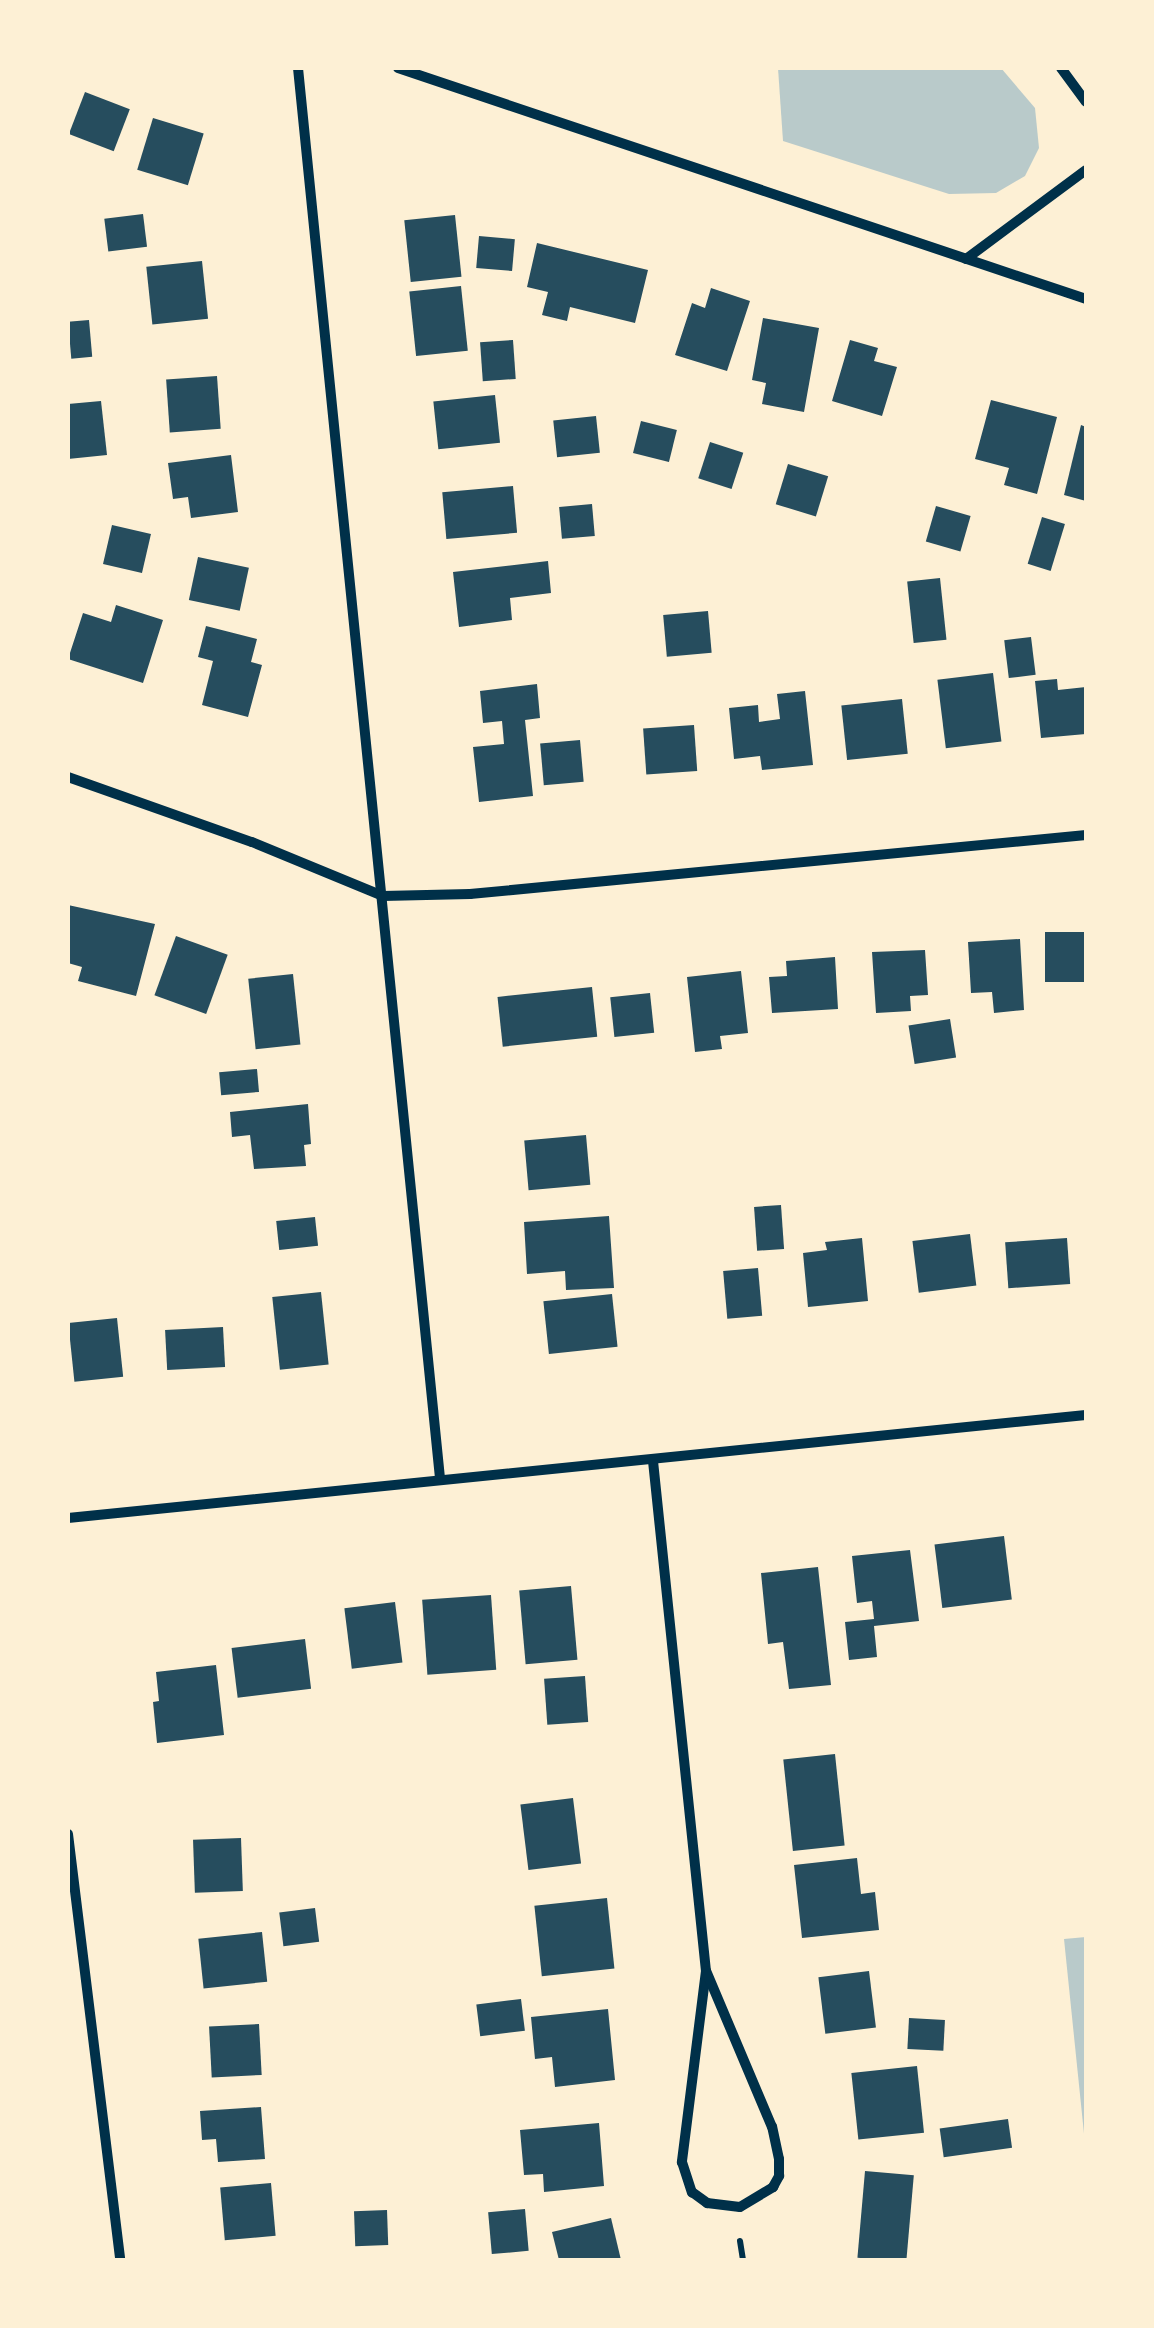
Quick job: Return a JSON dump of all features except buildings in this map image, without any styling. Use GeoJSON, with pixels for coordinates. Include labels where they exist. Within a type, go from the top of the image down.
{"type":"FeatureCollection","features":[{"type":"Feature","properties":{"kind":"street"},"geometry":{"type":"LineString","coordinates":[[298,68],[440,1479]]}},
{"type":"Feature","properties":{"kind":"street"},"geometry":{"type":"LineString","coordinates":[[398,68],[1086,299]]}},
{"type":"Feature","properties":{"kind":"street"},"geometry":{"type":"LineString","coordinates":[[1060,68],[1086,102]]}},
{"type":"Feature","properties":{"kind":"street"},"geometry":{"type":"LineString","coordinates":[[966,259],[1086,170]]}},
{"type":"Feature","properties":{"kind":"street"},"geometry":{"type":"LineString","coordinates":[[68,778],[252,842],[383,896],[470,894],[1086,835]]}},
{"type":"Feature","properties":{"kind":"street"},"geometry":{"type":"LineString","coordinates":[[68,1518],[1086,1415]]}},
{"type":"Feature","properties":{"kind":"street"},"geometry":{"type":"LineString","coordinates":[[653,1461],[706,1971],[682,2162],[692,2192],[707,2203],[740,2206],[773,2187],[779,2176],[780,2160],[772,2127],[706,1971]]}},
{"type":"Feature","properties":{"kind":"street"},"geometry":{"type":"LineString","coordinates":[[68,1834],[120,2260]]}},
{"type":"Feature","properties":{"kind":"path"},"geometry":{"type":"LineString","coordinates":[[740,2242],[742,2260]]}},
{"type":"Feature","properties":{"kind":"shaded area"},"geometry":{"type":"Polygon","coordinates":[[[778,68],[1001,68],[1035,108],[1039,148],[1025,176],[996,193],[949,194],[783,141],[778,68]]]}},
{"type":"Feature","properties":{"kind":"shaded area"},"geometry":{"type":"Polygon","coordinates":[[[1086,1937],[1086,2153],[1064,1939],[1086,1937]]]}}]}
